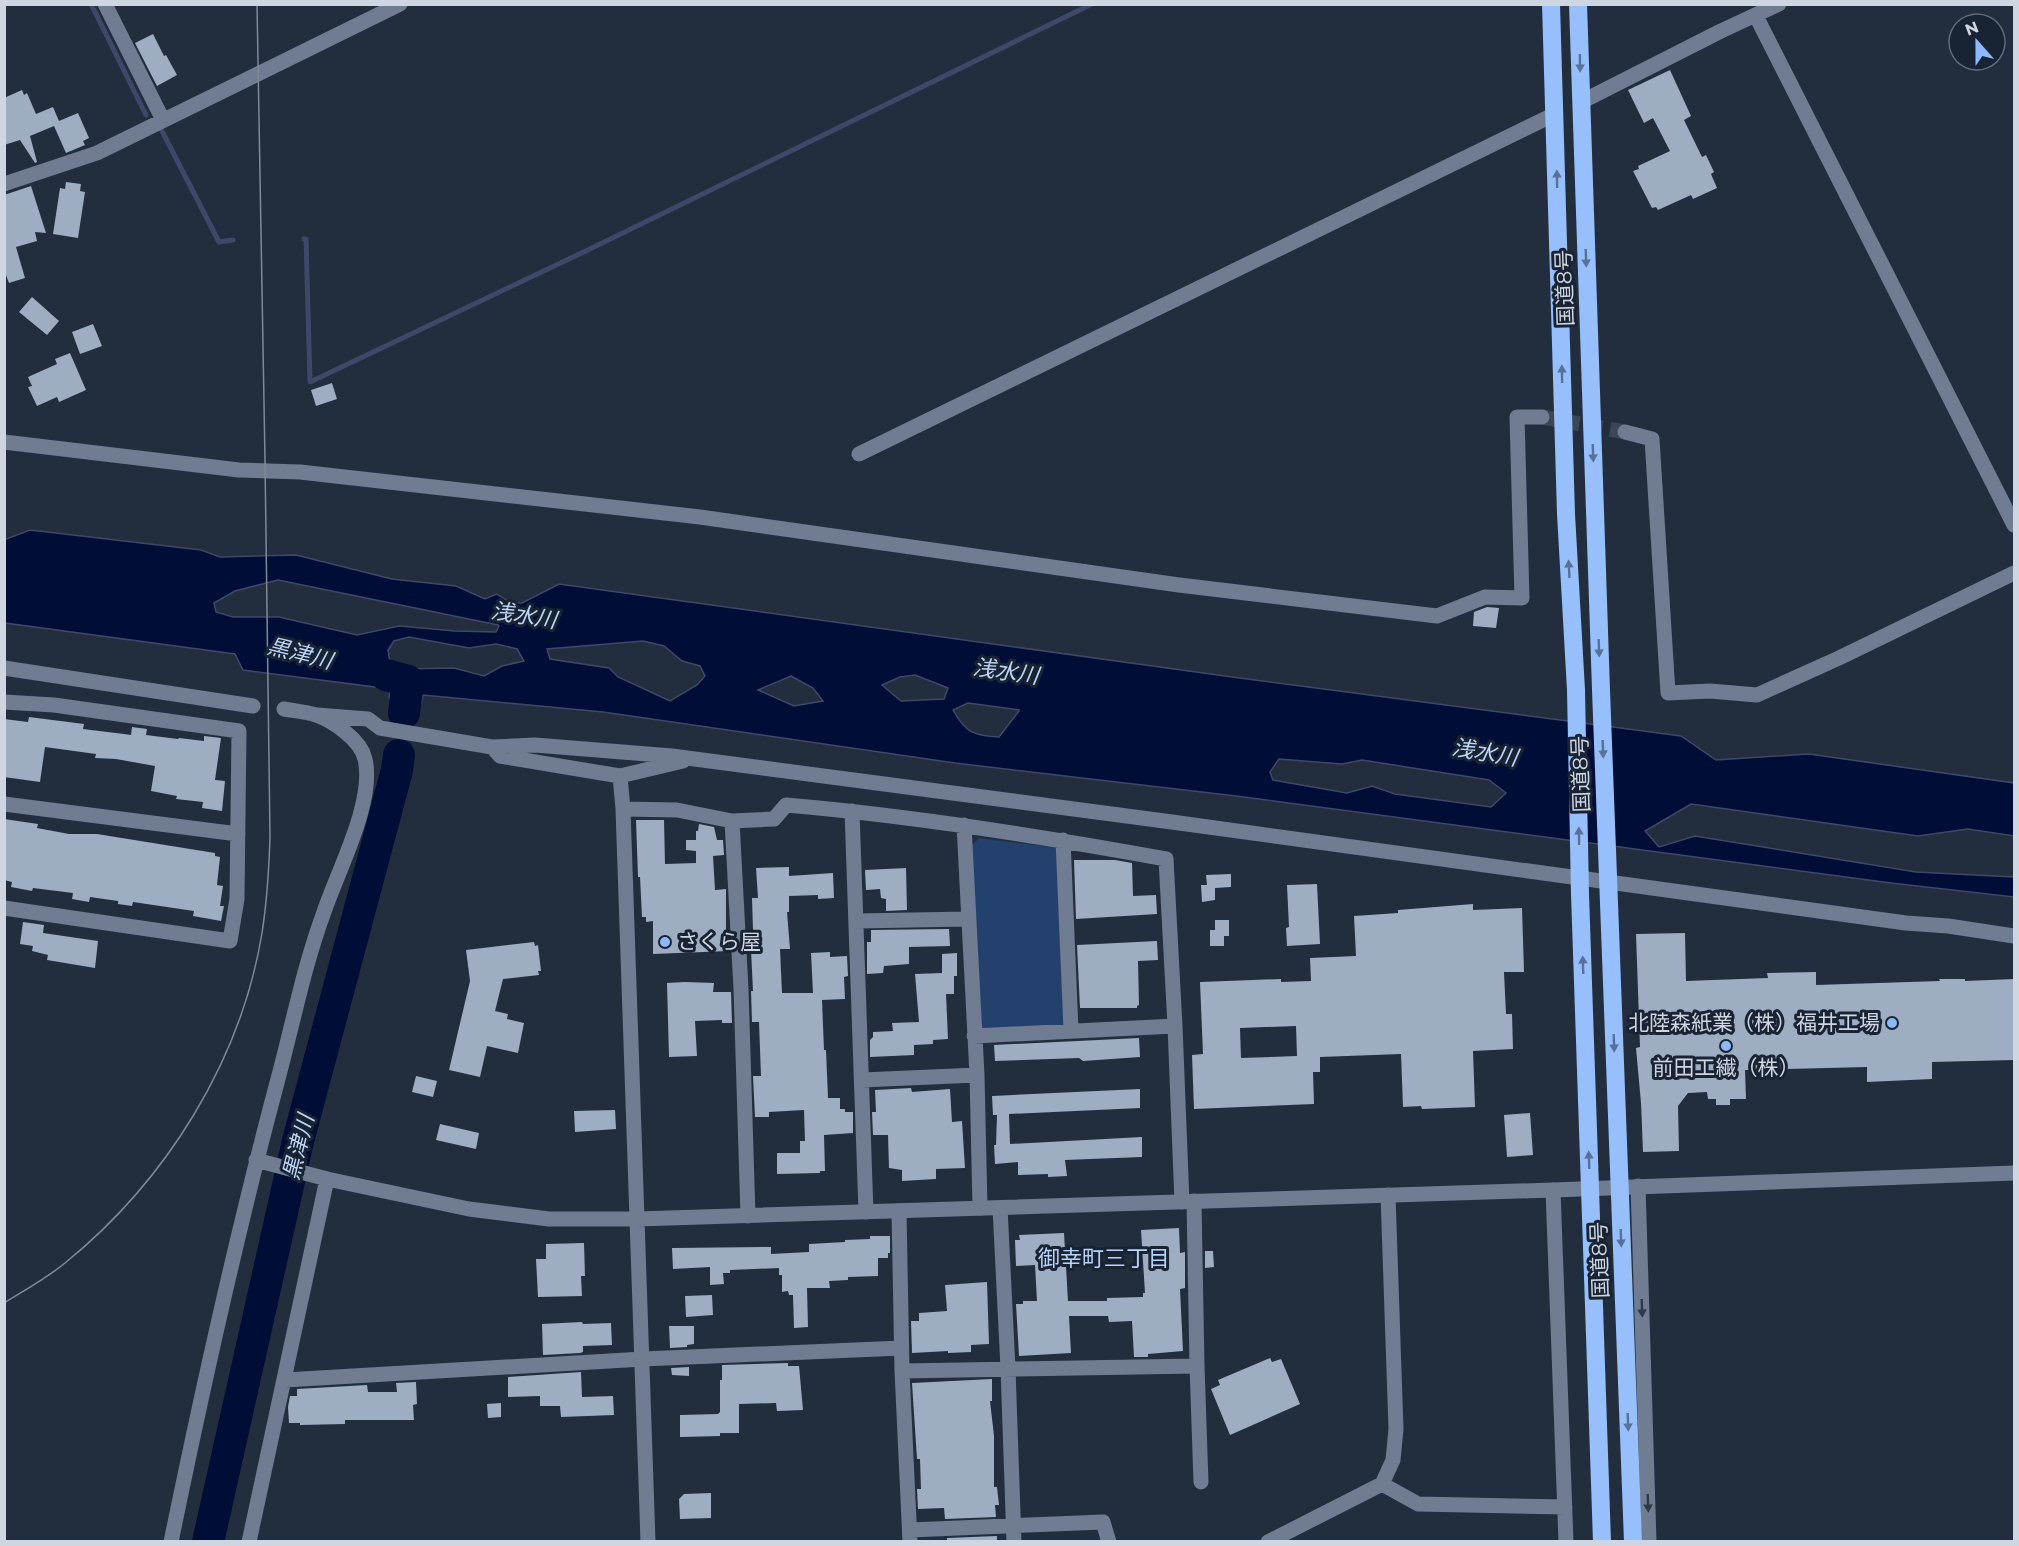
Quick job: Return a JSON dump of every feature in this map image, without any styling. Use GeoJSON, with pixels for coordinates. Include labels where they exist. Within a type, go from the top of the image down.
{"type":"FeatureCollection","features":[{"type":"Feature","properties":{"kind":"highway","name":"国道8号"},"geometry":{"type":"LineString","coordinates":[[1551,4],[1566,514],[1576,690],[1602,1542]]}},
{"type":"Feature","properties":{"kind":"highway","name":"国道8号"},"geometry":{"type":"LineString","coordinates":[[1578,4],[1600,690],[1633,1542]]}},
{"type":"Feature","properties":{"kind":"street"},"geometry":{"type":"LineString","coordinates":[[105,4],[163,120]]}},
{"type":"Feature","properties":{"kind":"street"},"geometry":{"type":"LineString","coordinates":[[4,184],[96,153],[400,4]]}},
{"type":"Feature","properties":{"kind":"street"},"geometry":{"type":"LineString","coordinates":[[1581,102],[1779,4]]}},
{"type":"Feature","properties":{"kind":"street"},"geometry":{"type":"LineString","coordinates":[[1756,16],[2014,525]]}},
{"type":"Feature","properties":{"kind":"street"},"geometry":{"type":"LineString","coordinates":[[859,454],[1556,114]]}},
{"type":"Feature","properties":{"kind":"street"},"geometry":{"type":"LineString","coordinates":[[4,442],[239,470],[300,472],[700,517],[1179,585],[1437,616],[1485,597],[1522,598],[1517,417],[1542,417]]}},
{"type":"Feature","properties":{"kind":"street"},"geometry":{"type":"LineString","coordinates":[[1625,432],[1652,439],[1668,693],[1710,691],[1757,695],[2014,573]]}},
{"type":"Feature","properties":{"kind":"street"},"geometry":{"type":"LineString","coordinates":[[4,668],[253,706]]}},
{"type":"Feature","properties":{"kind":"street"},"geometry":{"type":"LineString","coordinates":[[4,908],[230,941],[237,899],[239,731],[8,700]]}},
{"type":"Feature","properties":{"kind":"street"},"geometry":{"type":"LineString","coordinates":[[284,709],[317,715],[368,718],[380,728],[492,747],[535,745],[693,759],[1172,822],[1895,922],[1948,926],[2014,936]]}},
{"type":"Feature","properties":{"kind":"street"},"geometry":{"type":"LineString","coordinates":[[171,1542],[256,1160],[302,981],[323,912],[361,817],[365,759],[358,744],[347,733],[317,715]]}},
{"type":"Feature","properties":{"kind":"street"},"geometry":{"type":"LineString","coordinates":[[492,747],[500,756],[620,776],[693,759]]}},
{"type":"Feature","properties":{"kind":"street"},"geometry":{"type":"LineString","coordinates":[[620,776],[648,1542]]}},
{"type":"Feature","properties":{"kind":"street"},"geometry":{"type":"LineString","coordinates":[[4,804],[238,834]]}},
{"type":"Feature","properties":{"kind":"street"},"geometry":{"type":"LineString","coordinates":[[623,809],[676,810],[732,821],[774,819],[786,805],[852,811],[1063,840],[1166,859],[1188,1202],[1202,1482]]}},
{"type":"Feature","properties":{"kind":"street"},"geometry":{"type":"LineString","coordinates":[[852,811],[866,1212]]}},
{"type":"Feature","properties":{"kind":"street"},"geometry":{"type":"LineString","coordinates":[[732,821],[741,989],[748,1216]]}},
{"type":"Feature","properties":{"kind":"street"},"geometry":{"type":"LineString","coordinates":[[964,825],[980,1208]]}},
{"type":"Feature","properties":{"kind":"street"},"geometry":{"type":"LineString","coordinates":[[1063,840],[1071,1030]]}},
{"type":"Feature","properties":{"kind":"street"},"geometry":{"type":"LineString","coordinates":[[857,921],[968,919]]}},
{"type":"Feature","properties":{"kind":"street"},"geometry":{"type":"LineString","coordinates":[[974,1036],[1176,1026]]}},
{"type":"Feature","properties":{"kind":"street"},"geometry":{"type":"LineString","coordinates":[[862,1080],[976,1075]]}},
{"type":"Feature","properties":{"kind":"street"},"geometry":{"type":"LineString","coordinates":[[256,1160],[327,1179],[470,1209],[549,1220],[1388,1196],[2014,1173]]}},
{"type":"Feature","properties":{"kind":"street"},"geometry":{"type":"LineString","coordinates":[[249,1542],[327,1179]]}},
{"type":"Feature","properties":{"kind":"street"},"geometry":{"type":"LineString","coordinates":[[1638,1186],[1649,1542]]}},
{"type":"Feature","properties":{"kind":"street"},"geometry":{"type":"LineString","coordinates":[[1553,1190],[1566,1542]]}},
{"type":"Feature","properties":{"kind":"street"},"geometry":{"type":"LineString","coordinates":[[1268,1542],[1382,1484],[1393,1461],[1396,1429],[1388,1196]]}},
{"type":"Feature","properties":{"kind":"street"},"geometry":{"type":"LineString","coordinates":[[1000,1208],[1014,1542]]}},
{"type":"Feature","properties":{"kind":"street"},"geometry":{"type":"LineString","coordinates":[[899,1211],[902,1371],[910,1536],[1013,1525],[1103,1522],[1109,1542]]}},
{"type":"Feature","properties":{"kind":"street"},"geometry":{"type":"LineString","coordinates":[[285,1380],[643,1359],[902,1348]]}},
{"type":"Feature","properties":{"kind":"street"},"geometry":{"type":"LineString","coordinates":[[902,1371],[1197,1366]]}},
{"type":"Feature","properties":{"kind":"street"},"geometry":{"type":"LineString","coordinates":[[1382,1484],[1418,1504],[1565,1506]]}},
{"type":"Feature","properties":{"kind":"shaded area"},"geometry":{"type":"Polygon","coordinates":[[[979,838],[1058,848],[1066,1026],[979,1031],[970,847],[979,838]]]}},
{"type":"Feature","properties":{"kind":"water","name":"浅水川"},"geometry":{"type":"Polygon","coordinates":[[[30,530],[201,550],[220,557],[296,555],[392,579],[456,586],[485,599],[497,594],[511,603],[522,603],[559,584],[1681,736],[1716,760],[1809,754],[2014,783],[2014,836],[1968,829],[1918,836],[1691,804],[1645,831],[1659,847],[1695,836],[1916,872],[2014,877],[2014,897],[1891,883],[1236,796],[955,763],[603,712],[423,695],[421,703],[389,698],[390,689],[243,670],[235,654],[5,623],[4,542],[6,539],[30,530]],[[278,580],[235,591],[214,603],[216,612],[233,617],[279,617],[357,635],[399,626],[496,632],[499,626],[278,580]],[[409,637],[394,641],[388,650],[390,662],[399,669],[454,668],[484,676],[502,666],[524,661],[517,649],[496,644],[469,648],[409,637]],[[643,641],[547,649],[550,659],[609,668],[618,677],[670,701],[697,685],[705,676],[700,666],[682,661],[664,646],[643,641]],[[915,675],[900,677],[882,685],[901,701],[944,699],[948,688],[915,675]],[[791,676],[758,690],[794,706],[823,701],[813,688],[791,676]],[[968,703],[953,710],[962,723],[977,734],[999,737],[1019,710],[968,703]],[[1279,759],[1270,772],[1273,780],[1347,793],[1372,786],[1395,794],[1491,807],[1506,793],[1489,780],[1362,760],[1342,764],[1279,759]]]}},
{"type":"Feature","properties":{"kind":"building"},"geometry":{"type":"Polygon","coordinates":[[[153,34],[177,75],[157,86],[135,43],[153,34]]]}},
{"type":"Feature","properties":{"kind":"building"},"geometry":{"type":"Polygon","coordinates":[[[1670,70],[1691,116],[1684,120],[1702,157],[1706,155],[1714,172],[1711,174],[1717,188],[1693,199],[1691,195],[1658,210],[1656,207],[1652,208],[1633,171],[1639,169],[1638,166],[1670,151],[1653,118],[1644,123],[1628,90],[1670,70]]]}},
{"type":"Feature","properties":{"kind":"building"},"geometry":{"type":"Polygon","coordinates":[[[22,90],[24,95],[27,93],[36,114],[53,107],[59,121],[78,113],[89,138],[83,141],[85,145],[66,153],[54,126],[30,136],[37,162],[35,163],[20,140],[4,145],[4,98],[22,90]]]}},
{"type":"Feature","properties":{"kind":"building"},"geometry":{"type":"Polygon","coordinates":[[[66,182],[81,184],[80,191],[85,192],[78,238],[53,234],[60,188],[65,189],[66,182]]]}},
{"type":"Feature","properties":{"kind":"building"},"geometry":{"type":"Polygon","coordinates":[[[31,186],[46,233],[35,232],[37,241],[16,247],[25,278],[9,283],[4,270],[4,195],[31,186]]]}},
{"type":"Feature","properties":{"kind":"building"},"geometry":{"type":"Polygon","coordinates":[[[32,297],[59,321],[47,335],[19,312],[32,297]]]}},
{"type":"Feature","properties":{"kind":"building"},"geometry":{"type":"Polygon","coordinates":[[[93,324],[102,346],[80,354],[72,332],[93,324]]]}},
{"type":"Feature","properties":{"kind":"building"},"geometry":{"type":"Polygon","coordinates":[[[70,353],[86,390],[59,402],[57,397],[37,406],[28,387],[32,386],[28,377],[57,364],[55,359],[70,353]]]}},
{"type":"Feature","properties":{"kind":"building"},"geometry":{"type":"Polygon","coordinates":[[[332,383],[337,399],[316,406],[311,390],[332,383]]]}},
{"type":"Feature","properties":{"kind":"building"},"geometry":{"type":"Polygon","coordinates":[[[1487,607],[1499,608],[1496,628],[1473,626],[1474,612],[1487,607]]]}},
{"type":"Feature","properties":{"kind":"building"},"geometry":{"type":"Polygon","coordinates":[[[29,717],[84,724],[83,729],[131,735],[132,727],[147,729],[146,735],[178,739],[204,741],[204,736],[221,738],[215,780],[225,781],[222,811],[202,808],[203,802],[176,799],[177,796],[151,791],[155,766],[95,758],[96,754],[45,747],[40,782],[4,777],[4,719],[28,722],[29,717]]]}},
{"type":"Feature","properties":{"kind":"building"},"geometry":{"type":"Polygon","coordinates":[[[4,819],[38,824],[37,828],[69,834],[97,834],[215,853],[215,856],[220,857],[217,885],[223,886],[220,906],[224,906],[221,921],[193,916],[194,911],[133,902],[132,906],[118,904],[118,901],[90,897],[89,902],[72,899],[73,893],[33,888],[32,891],[11,887],[12,882],[4,880],[4,819]]]}},
{"type":"Feature","properties":{"kind":"building"},"geometry":{"type":"Polygon","coordinates":[[[636,820],[664,820],[665,864],[696,863],[696,851],[686,850],[686,840],[696,840],[699,824],[714,827],[717,840],[723,840],[724,855],[713,856],[715,890],[726,889],[726,931],[728,931],[729,951],[653,954],[653,921],[646,922],[646,917],[642,917],[636,820]]]}},
{"type":"Feature","properties":{"kind":"building"},"geometry":{"type":"Polygon","coordinates":[[[1074,860],[1115,860],[1132,863],[1133,896],[1156,895],[1157,914],[1076,919],[1074,860]]]}},
{"type":"Feature","properties":{"kind":"building"},"geometry":{"type":"Polygon","coordinates":[[[789,867],[789,876],[833,873],[834,898],[818,899],[818,895],[789,896],[789,912],[787,912],[790,949],[780,949],[782,993],[813,993],[811,953],[830,952],[830,957],[847,956],[848,976],[844,977],[845,999],[822,1000],[828,1098],[840,1098],[840,1109],[853,1112],[853,1133],[824,1135],[825,1171],[820,1171],[820,1173],[777,1174],[777,1153],[800,1153],[800,1141],[805,1141],[804,1110],[769,1112],[769,1117],[755,1117],[753,1076],[761,1076],[759,1022],[752,1022],[751,991],[753,991],[748,930],[753,930],[752,898],[758,898],[756,868],[789,867]]]}},
{"type":"Feature","properties":{"kind":"building"},"geometry":{"type":"Polygon","coordinates":[[[906,868],[907,910],[886,911],[886,899],[881,898],[880,889],[866,890],[865,870],[906,868]]]}},
{"type":"Feature","properties":{"kind":"building"},"geometry":{"type":"Polygon","coordinates":[[[1231,874],[1231,887],[1215,888],[1215,900],[1202,902],[1201,885],[1207,885],[1206,875],[1231,874]]]}},
{"type":"Feature","properties":{"kind":"building"},"geometry":{"type":"Polygon","coordinates":[[[1317,884],[1320,944],[1287,946],[1286,928],[1289,927],[1287,885],[1317,884]]]}},
{"type":"Feature","properties":{"kind":"building"},"geometry":{"type":"Polygon","coordinates":[[[1473,904],[1473,910],[1522,908],[1524,972],[1504,972],[1506,1014],[1512,1014],[1513,1049],[1473,1051],[1475,1107],[1422,1109],[1421,1106],[1403,1107],[1401,1054],[1320,1057],[1320,1072],[1313,1072],[1314,1104],[1194,1109],[1192,1055],[1203,1054],[1200,982],[1281,979],[1281,982],[1311,981],[1310,958],[1356,956],[1354,916],[1398,913],[1398,910],[1473,904]],[[1296,1026],[1240,1028],[1241,1058],[1297,1056],[1296,1026]]]}},
{"type":"Feature","properties":{"kind":"building"},"geometry":{"type":"Polygon","coordinates":[[[1215,920],[1229,920],[1229,936],[1224,936],[1224,946],[1210,946],[1210,930],[1215,930],[1215,920]]]}},
{"type":"Feature","properties":{"kind":"building"},"geometry":{"type":"Polygon","coordinates":[[[23,922],[44,925],[43,933],[98,941],[95,968],[47,960],[48,955],[32,951],[33,946],[20,944],[23,922]]]}},
{"type":"Feature","properties":{"kind":"building"},"geometry":{"type":"Polygon","coordinates":[[[949,929],[950,946],[909,947],[909,964],[884,966],[883,973],[867,974],[867,942],[871,942],[871,930],[949,929]]]}},
{"type":"Feature","properties":{"kind":"building"},"geometry":{"type":"Polygon","coordinates":[[[1685,933],[1686,981],[1768,978],[1767,973],[1816,972],[1816,985],[1940,981],[1939,979],[1965,979],[1965,981],[2014,979],[2014,1060],[1932,1062],[1932,1079],[1867,1082],[1867,1067],[1745,1070],[1746,1099],[1730,1099],[1730,1105],[1716,1105],[1716,1099],[1708,1099],[1707,1092],[1688,1093],[1678,1106],[1679,1151],[1643,1152],[1636,1048],[1640,1047],[1636,934],[1685,933]]]}},
{"type":"Feature","properties":{"kind":"building"},"geometry":{"type":"Polygon","coordinates":[[[1157,941],[1158,960],[1138,961],[1139,1005],[1137,1008],[1080,1008],[1077,945],[1157,941]]]}},
{"type":"Feature","properties":{"kind":"building"},"geometry":{"type":"Polygon","coordinates":[[[534,942],[535,946],[538,945],[541,971],[538,971],[539,975],[503,979],[495,1011],[508,1014],[507,1019],[524,1023],[518,1053],[487,1046],[480,1077],[449,1070],[470,981],[466,950],[534,942]]]}},
{"type":"Feature","properties":{"kind":"building"},"geometry":{"type":"Polygon","coordinates":[[[957,953],[954,994],[946,994],[948,1039],[933,1040],[933,1044],[914,1045],[914,1055],[870,1057],[870,1040],[873,1032],[893,1031],[892,1023],[919,1022],[915,974],[942,973],[942,954],[957,953]]]}},
{"type":"Feature","properties":{"kind":"building"},"geometry":{"type":"Polygon","coordinates":[[[667,983],[714,983],[713,992],[731,992],[732,1023],[722,1023],[722,1020],[695,1021],[697,1056],[669,1057],[667,983]]]}},
{"type":"Feature","properties":{"kind":"building"},"geometry":{"type":"Polygon","coordinates":[[[1139,1038],[1140,1057],[1083,1061],[1079,1058],[995,1061],[994,1045],[1139,1038]]]}},
{"type":"Feature","properties":{"kind":"building"},"geometry":{"type":"Polygon","coordinates":[[[416,1076],[437,1081],[433,1097],[412,1092],[416,1076]]]}},
{"type":"Feature","properties":{"kind":"building"},"geometry":{"type":"Polygon","coordinates":[[[911,1088],[912,1092],[950,1089],[952,1122],[962,1121],[965,1168],[936,1169],[936,1179],[902,1181],[902,1170],[889,1168],[888,1135],[873,1135],[872,1112],[876,1112],[875,1090],[911,1088]]]}},
{"type":"Feature","properties":{"kind":"building"},"geometry":{"type":"Polygon","coordinates":[[[1140,1089],[1140,1108],[1009,1114],[1010,1144],[1142,1137],[1142,1157],[1065,1160],[1067,1176],[1048,1177],[1048,1174],[1018,1175],[1018,1162],[995,1164],[997,1115],[993,1115],[992,1096],[1140,1089]]]}},
{"type":"Feature","properties":{"kind":"building"},"geometry":{"type":"Polygon","coordinates":[[[615,1110],[616,1129],[575,1132],[574,1111],[615,1110]]]}},
{"type":"Feature","properties":{"kind":"building"},"geometry":{"type":"Polygon","coordinates":[[[1530,1113],[1533,1155],[1507,1157],[1504,1115],[1530,1113]]]}},
{"type":"Feature","properties":{"kind":"building"},"geometry":{"type":"Polygon","coordinates":[[[440,1124],[479,1133],[476,1149],[436,1140],[440,1124]]]}},
{"type":"Feature","properties":{"kind":"building"},"geometry":{"type":"Polygon","coordinates":[[[1179,1228],[1180,1253],[1185,1252],[1185,1288],[1180,1289],[1183,1351],[1134,1357],[1132,1321],[1109,1322],[1108,1316],[1069,1316],[1071,1353],[1019,1356],[1016,1304],[1023,1304],[1023,1301],[1037,1301],[1035,1265],[1016,1266],[1015,1240],[1020,1240],[1019,1235],[1064,1233],[1068,1301],[1107,1301],[1107,1298],[1143,1297],[1145,1293],[1141,1230],[1179,1228]]]}},
{"type":"Feature","properties":{"kind":"building"},"geometry":{"type":"Polygon","coordinates":[[[870,1236],[890,1236],[888,1258],[878,1258],[878,1276],[848,1277],[848,1280],[829,1281],[830,1288],[807,1288],[808,1327],[794,1328],[793,1295],[789,1295],[788,1291],[782,1292],[782,1275],[779,1275],[779,1268],[730,1270],[730,1273],[723,1273],[724,1284],[710,1285],[710,1267],[673,1269],[672,1248],[771,1247],[771,1254],[809,1252],[809,1244],[870,1239],[870,1236]]]}},
{"type":"Feature","properties":{"kind":"building"},"geometry":{"type":"Polygon","coordinates":[[[584,1243],[585,1276],[581,1276],[582,1296],[538,1297],[536,1259],[546,1259],[546,1244],[584,1243]]]}},
{"type":"Feature","properties":{"kind":"building"},"geometry":{"type":"Polygon","coordinates":[[[1205,1251],[1213,1251],[1214,1267],[1205,1268],[1205,1251]]]}},
{"type":"Feature","properties":{"kind":"building"},"geometry":{"type":"Polygon","coordinates":[[[987,1282],[989,1344],[971,1345],[971,1352],[912,1353],[911,1321],[919,1321],[919,1313],[947,1311],[945,1285],[987,1282]]]}},
{"type":"Feature","properties":{"kind":"building"},"geometry":{"type":"Polygon","coordinates":[[[712,1295],[713,1315],[686,1317],[685,1296],[712,1295]]]}},
{"type":"Feature","properties":{"kind":"building"},"geometry":{"type":"Polygon","coordinates":[[[582,1322],[583,1324],[611,1323],[612,1345],[583,1346],[583,1352],[580,1353],[543,1355],[542,1324],[582,1322]]]}},
{"type":"Feature","properties":{"kind":"building"},"geometry":{"type":"Polygon","coordinates":[[[669,1326],[694,1326],[694,1344],[687,1345],[687,1347],[670,1348],[669,1326]]]}},
{"type":"Feature","properties":{"kind":"building"},"geometry":{"type":"Polygon","coordinates":[[[1270,1358],[1272,1362],[1281,1359],[1300,1404],[1230,1435],[1211,1389],[1220,1385],[1218,1380],[1270,1358]]]}},
{"type":"Feature","properties":{"kind":"building"},"geometry":{"type":"Polygon","coordinates":[[[788,1363],[788,1366],[799,1366],[803,1410],[777,1411],[776,1403],[739,1404],[739,1433],[680,1437],[680,1415],[718,1414],[720,1412],[722,1365],[788,1363]]]}},
{"type":"Feature","properties":{"kind":"building"},"geometry":{"type":"Polygon","coordinates":[[[689,1367],[689,1376],[672,1375],[671,1368],[689,1367]]]}},
{"type":"Feature","properties":{"kind":"building"},"geometry":{"type":"Polygon","coordinates":[[[581,1372],[582,1397],[613,1396],[614,1415],[561,1417],[560,1406],[540,1406],[540,1396],[508,1397],[508,1377],[581,1372]]]}},
{"type":"Feature","properties":{"kind":"building"},"geometry":{"type":"Polygon","coordinates":[[[992,1379],[992,1401],[990,1401],[994,1436],[994,1487],[997,1487],[999,1505],[995,1505],[996,1517],[945,1519],[944,1508],[918,1509],[917,1489],[921,1489],[920,1459],[917,1459],[912,1383],[992,1379]]]}},
{"type":"Feature","properties":{"kind":"building"},"geometry":{"type":"Polygon","coordinates":[[[416,1382],[417,1404],[413,1405],[414,1420],[345,1420],[345,1424],[300,1425],[300,1423],[289,1423],[290,1396],[297,1396],[297,1389],[367,1385],[368,1392],[397,1392],[396,1383],[416,1382]]]}},
{"type":"Feature","properties":{"kind":"building"},"geometry":{"type":"Polygon","coordinates":[[[501,1403],[501,1417],[488,1418],[487,1404],[501,1403]]]}},
{"type":"Feature","properties":{"kind":"building"},"geometry":{"type":"Polygon","coordinates":[[[711,1493],[711,1518],[680,1519],[679,1499],[684,1494],[711,1493]]]}},
{"type":"Feature","properties":{"kind":"building"},"geometry":{"type":"Polygon","coordinates":[[[997,1536],[997,1542],[947,1542],[947,1538],[997,1536]]]}},
{"type":"Feature","properties":{"kind":"waterway"},"geometry":{"type":"LineString","coordinates":[[91,4],[146,115]]}},
{"type":"Feature","properties":{"kind":"waterway"},"geometry":{"type":"LineString","coordinates":[[304,239],[306,239],[310,382],[592,248],[1092,4]]}},
{"type":"Feature","properties":{"kind":"waterway"},"geometry":{"type":"LineString","coordinates":[[161,129],[219,242],[233,240]]}},
{"type":"Feature","properties":{"kind":"waterway","name":"黒津川"},"geometry":{"type":"LineString","coordinates":[[386,675],[408,681],[404,713]]}},
{"type":"Feature","properties":{"kind":"waterway","name":"黒津川"},"geometry":{"type":"LineString","coordinates":[[208,1542],[298,1141],[397,770],[399,755]]}},
{"type":"Feature","properties":{"kind":"tunnel"},"geometry":{"type":"LineString","coordinates":[[1542,417],[1625,432]]}},
{"type":"Feature","properties":{"kind":"tram line"},"geometry":{"type":"LineString","coordinates":[[4,1303],[58,1268],[102,1231],[166,1156],[194,1115],[237,1027],[252,981],[262,933],[268,885],[270,837],[257,4]]}},
{"type":"Feature","properties":{"kind":"place","name":"さくら屋"},"geometry":{"type":"Point","coordinates":[665,942]}},
{"type":"Feature","properties":{"kind":"place","name":"北陸森紙業（株）福井工場"},"geometry":{"type":"Point","coordinates":[1892,1023]}},
{"type":"Feature","properties":{"kind":"place","name":"前田工繊（株）"},"geometry":{"type":"Point","coordinates":[1726,1046]}},
{"type":"Feature","properties":{"kind":"district","name":"御幸町三丁目"},"geometry":{"type":"Point","coordinates":[1104,1258]}}]}
